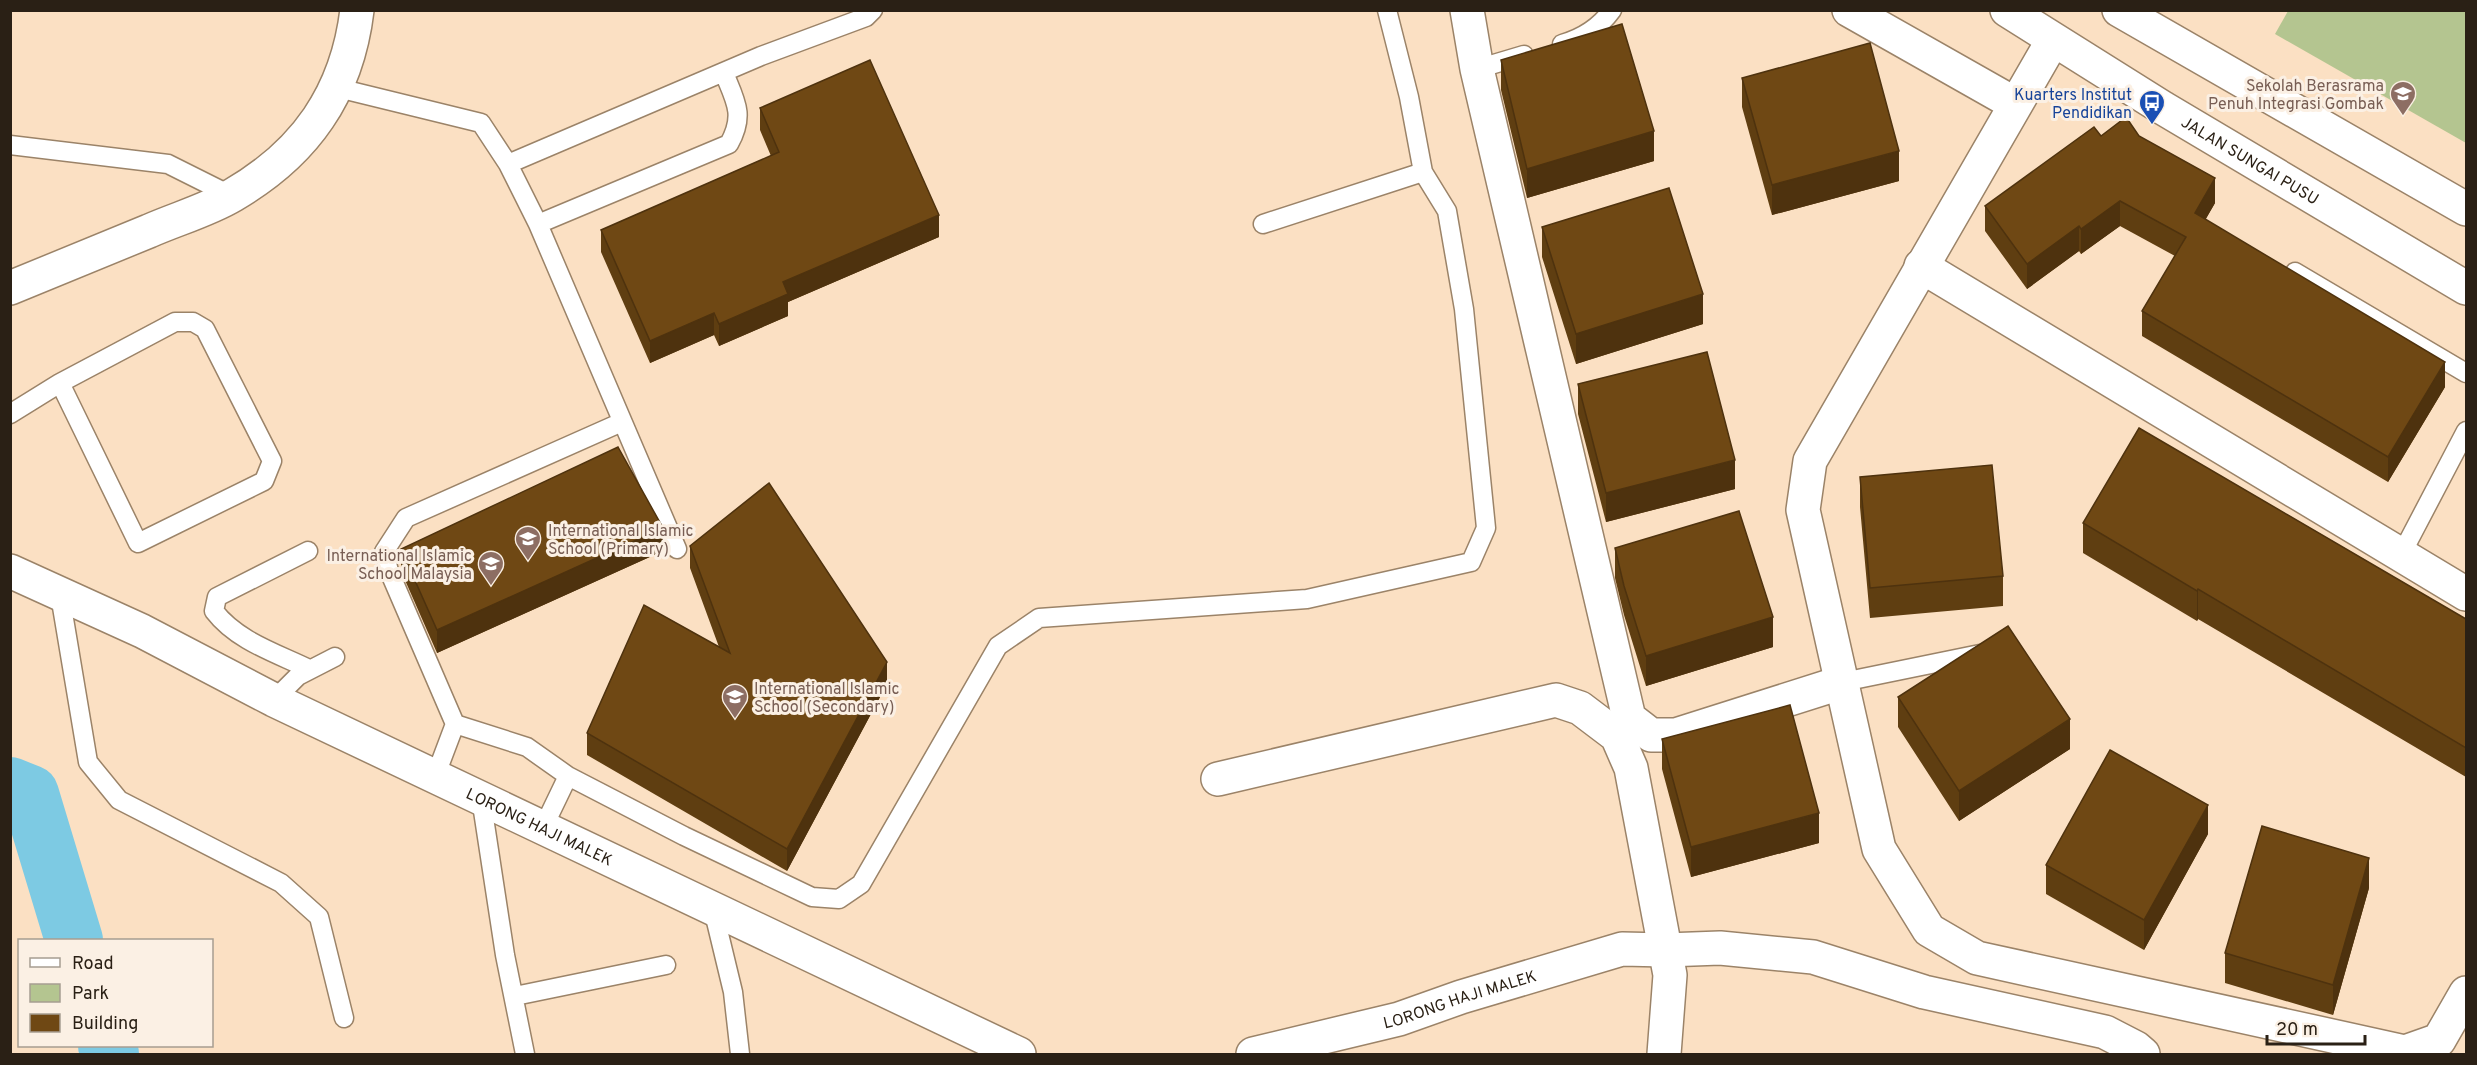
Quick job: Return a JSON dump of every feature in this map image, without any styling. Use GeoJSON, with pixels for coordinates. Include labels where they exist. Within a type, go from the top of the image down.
{"type":"FeatureCollection","features":[{"type":"Feature","properties":{"kind":"street"},"geometry":{"type":"LineString","coordinates":[[10,288],[232,196],[276,165],[315,126],[338,88],[354,38],[357,10]]}},
{"type":"Feature","properties":{"kind":"street"},"geometry":{"type":"LineString","coordinates":[[1467,10],[1477,69],[1629,718],[1651,735],[1676,735],[1843,682]]}},
{"type":"Feature","properties":{"kind":"street"},"geometry":{"type":"LineString","coordinates":[[1849,10],[2015,104]]}},
{"type":"Feature","properties":{"kind":"street","name":"JALAN SUNGAI PUSU"},"geometry":{"type":"LineString","coordinates":[[2007,10],[2163,108],[2466,288]]}},
{"type":"Feature","properties":{"kind":"street"},"geometry":{"type":"LineString","coordinates":[[2119,10],[2466,209]]}},
{"type":"Feature","properties":{"kind":"street"},"geometry":{"type":"LineString","coordinates":[[2053,40],[1810,461],[1803,510],[1879,849],[1929,930],[1977,958],[2405,1052],[2439,1040],[2466,993]]}},
{"type":"Feature","properties":{"kind":"street"},"geometry":{"type":"LineString","coordinates":[[1921,266],[2466,594]]}},
{"type":"Feature","properties":{"kind":"street","name":"LORONG HAJI MALEK"},"geometry":{"type":"LineString","coordinates":[[10,571],[142,631],[274,700],[1018,1054]]}},
{"type":"Feature","properties":{"kind":"street"},"geometry":{"type":"LineString","coordinates":[[1218,779],[1556,700],[1580,708],[1617,736],[1631,768],[1670,975],[1664,1054]]}},
{"type":"Feature","properties":{"kind":"street","name":"LORONG HAJI MALEK"},"geometry":{"type":"LineString","coordinates":[[1253,1054],[1400,1019],[1461,997],[1622,949],[1720,948],[1812,957],[1924,992],[2104,1032],[2143,1054]]}},
{"type":"Feature","properties":{"kind":"lane"},"geometry":{"type":"LineString","coordinates":[[508,164],[761,56],[867,17],[873,10]]}},
{"type":"Feature","properties":{"kind":"lane"},"geometry":{"type":"LineString","coordinates":[[455,724],[527,747],[568,776],[684,836],[812,897],[839,899],[861,884],[998,646],[1039,618],[1307,599],[1471,562],[1486,528],[1464,309],[1447,211],[1423,172],[1410,97],[1387,10]]}},
{"type":"Feature","properties":{"kind":"lane"},"geometry":{"type":"LineString","coordinates":[[1477,69],[1581,38],[1605,21],[1612,10]]}},
{"type":"Feature","properties":{"kind":"lane"},"geometry":{"type":"LineString","coordinates":[[538,224],[729,144],[737,128],[737,106],[724,73]]}},
{"type":"Feature","properties":{"kind":"lane"},"geometry":{"type":"LineString","coordinates":[[338,88],[481,123],[508,164],[538,224],[677,549]]}},
{"type":"Feature","properties":{"kind":"lane"},"geometry":{"type":"LineString","coordinates":[[10,145],[168,164],[232,196]]}},
{"type":"Feature","properties":{"kind":"lane"},"geometry":{"type":"LineString","coordinates":[[1263,224],[1423,172]]}},
{"type":"Feature","properties":{"kind":"lane"},"geometry":{"type":"LineString","coordinates":[[2295,272],[2466,373]]}},
{"type":"Feature","properties":{"kind":"lane"},"geometry":{"type":"LineString","coordinates":[[10,414],[60,383],[175,322],[193,322],[206,329],[272,461],[264,481],[138,543],[60,383]]}},
{"type":"Feature","properties":{"kind":"lane"},"geometry":{"type":"LineString","coordinates":[[435,777],[455,724],[389,571],[384,552],[406,518],[622,422]]}},
{"type":"Feature","properties":{"kind":"lane"},"geometry":{"type":"LineString","coordinates":[[2401,555],[2466,431]]}},
{"type":"Feature","properties":{"kind":"lane"},"geometry":{"type":"LineString","coordinates":[[308,551],[217,597],[214,611],[224,624],[238,634],[309,669]]}},
{"type":"Feature","properties":{"kind":"lane"},"geometry":{"type":"LineString","coordinates":[[60,595],[88,762],[119,800],[281,883],[319,917],[345,1018]]}},
{"type":"Feature","properties":{"kind":"lane"},"geometry":{"type":"LineString","coordinates":[[1843,682],[1988,652]]}},
{"type":"Feature","properties":{"kind":"lane"},"geometry":{"type":"LineString","coordinates":[[274,700],[298,676],[335,657]]}},
{"type":"Feature","properties":{"kind":"lane"},"geometry":{"type":"LineString","coordinates":[[543,828],[568,776]]}},
{"type":"Feature","properties":{"kind":"lane"},"geometry":{"type":"LineString","coordinates":[[481,798],[505,955],[525,1054]]}},
{"type":"Feature","properties":{"kind":"lane"},"geometry":{"type":"LineString","coordinates":[[713,909],[733,992],[740,1054]]}},
{"type":"Feature","properties":{"kind":"lane"},"geometry":{"type":"LineString","coordinates":[[515,996],[666,965]]}},
{"type":"Feature","properties":{"kind":"green space"},"geometry":{"type":"Polygon","coordinates":[[[2288,11],[2466,11],[2466,143],[2275,34],[2288,11]]]}},
{"type":"Feature","properties":{"kind":"building"},"geometry":{"type":"Polygon","coordinates":[[[1622,24],[1654,131],[1527,169],[1501,60],[1622,24]]]}},
{"type":"Feature","properties":{"kind":"building"},"geometry":{"type":"Polygon","coordinates":[[[1870,43],[1899,151],[1772,185],[1742,78],[1870,43]]]}},
{"type":"Feature","properties":{"kind":"building"},"geometry":{"type":"Polygon","coordinates":[[[870,60],[939,215],[783,282],[788,294],[719,324],[714,313],[650,341],[601,230],[779,152],[760,108],[870,60]]]}},
{"type":"Feature","properties":{"kind":"building"},"geometry":{"type":"Polygon","coordinates":[[[2126,117],[2139,136],[2215,178],[2195,213],[2445,362],[2388,457],[2142,311],[2186,237],[2120,201],[2081,229],[2079,226],[2027,264],[1985,206],[2094,127],[2101,136],[2126,117]]]}},
{"type":"Feature","properties":{"kind":"building"},"geometry":{"type":"Polygon","coordinates":[[[1669,188],[1703,294],[1576,334],[1542,227],[1669,188]]]}},
{"type":"Feature","properties":{"kind":"building"},"geometry":{"type":"Polygon","coordinates":[[[1707,352],[1735,460],[1606,493],[1578,384],[1707,352]]]}},
{"type":"Feature","properties":{"kind":"building"},"geometry":{"type":"Polygon","coordinates":[[[2139,428],[2466,619],[2466,748],[2083,523],[2139,428]]]}},
{"type":"Feature","properties":{"kind":"building","name":"International Islamic School (Primary)"},"geometry":{"type":"Polygon","coordinates":[[[618,447],[663,528],[437,630],[401,549],[618,447]]]}},
{"type":"Feature","properties":{"kind":"building"},"geometry":{"type":"Polygon","coordinates":[[[1992,465],[2003,576],[1870,588],[1860,477],[1992,465]]]}},
{"type":"Feature","properties":{"kind":"building","name":"International Islamic School (Secondary)"},"geometry":{"type":"Polygon","coordinates":[[[769,483],[887,662],[787,849],[587,733],[644,605],[730,653],[690,546],[769,483]]]}},
{"type":"Feature","properties":{"kind":"building"},"geometry":{"type":"Polygon","coordinates":[[[1739,511],[1773,617],[1646,656],[1624,586],[1615,548],[1739,511]]]}},
{"type":"Feature","properties":{"kind":"building"},"geometry":{"type":"Polygon","coordinates":[[[2008,626],[2070,719],[1959,791],[1898,697],[2008,626]]]}},
{"type":"Feature","properties":{"kind":"building"},"geometry":{"type":"Polygon","coordinates":[[[1790,705],[1819,813],[1691,847],[1662,739],[1790,705]]]}},
{"type":"Feature","properties":{"kind":"building"},"geometry":{"type":"Polygon","coordinates":[[[2110,750],[2208,805],[2144,920],[2046,865],[2110,750]]]}},
{"type":"Feature","properties":{"kind":"building"},"geometry":{"type":"Polygon","coordinates":[[[2262,826],[2369,858],[2333,985],[2225,953],[2262,826]]]}},
{"type":"Feature","properties":{"kind":"waterway"},"geometry":{"type":"LineString","coordinates":[[10,786],[30,794],[74,939]]}},
{"type":"Feature","properties":{"kind":"waterway"},"geometry":{"type":"LineString","coordinates":[[107,1047],[110,1054]]}},
{"type":"Feature","properties":{"kind":"place","name":"Sekolah Berasrama Penuh Integrasi Gombak"},"geometry":{"type":"Point","coordinates":[2403,117]}},
{"type":"Feature","properties":{"kind":"place","name":"Kuarters Institut Pendidikan"},"geometry":{"type":"Point","coordinates":[2152,126]}},
{"type":"Feature","properties":{"kind":"place","name":"International Islamic School (Primary)"},"geometry":{"type":"Point","coordinates":[528,562]}},
{"type":"Feature","properties":{"kind":"place","name":"International Islamic School Malaysia"},"geometry":{"type":"Point","coordinates":[491,587]}},
{"type":"Feature","properties":{"kind":"place","name":"International Islamic School (Secondary)"},"geometry":{"type":"Point","coordinates":[735,720]}}]}
